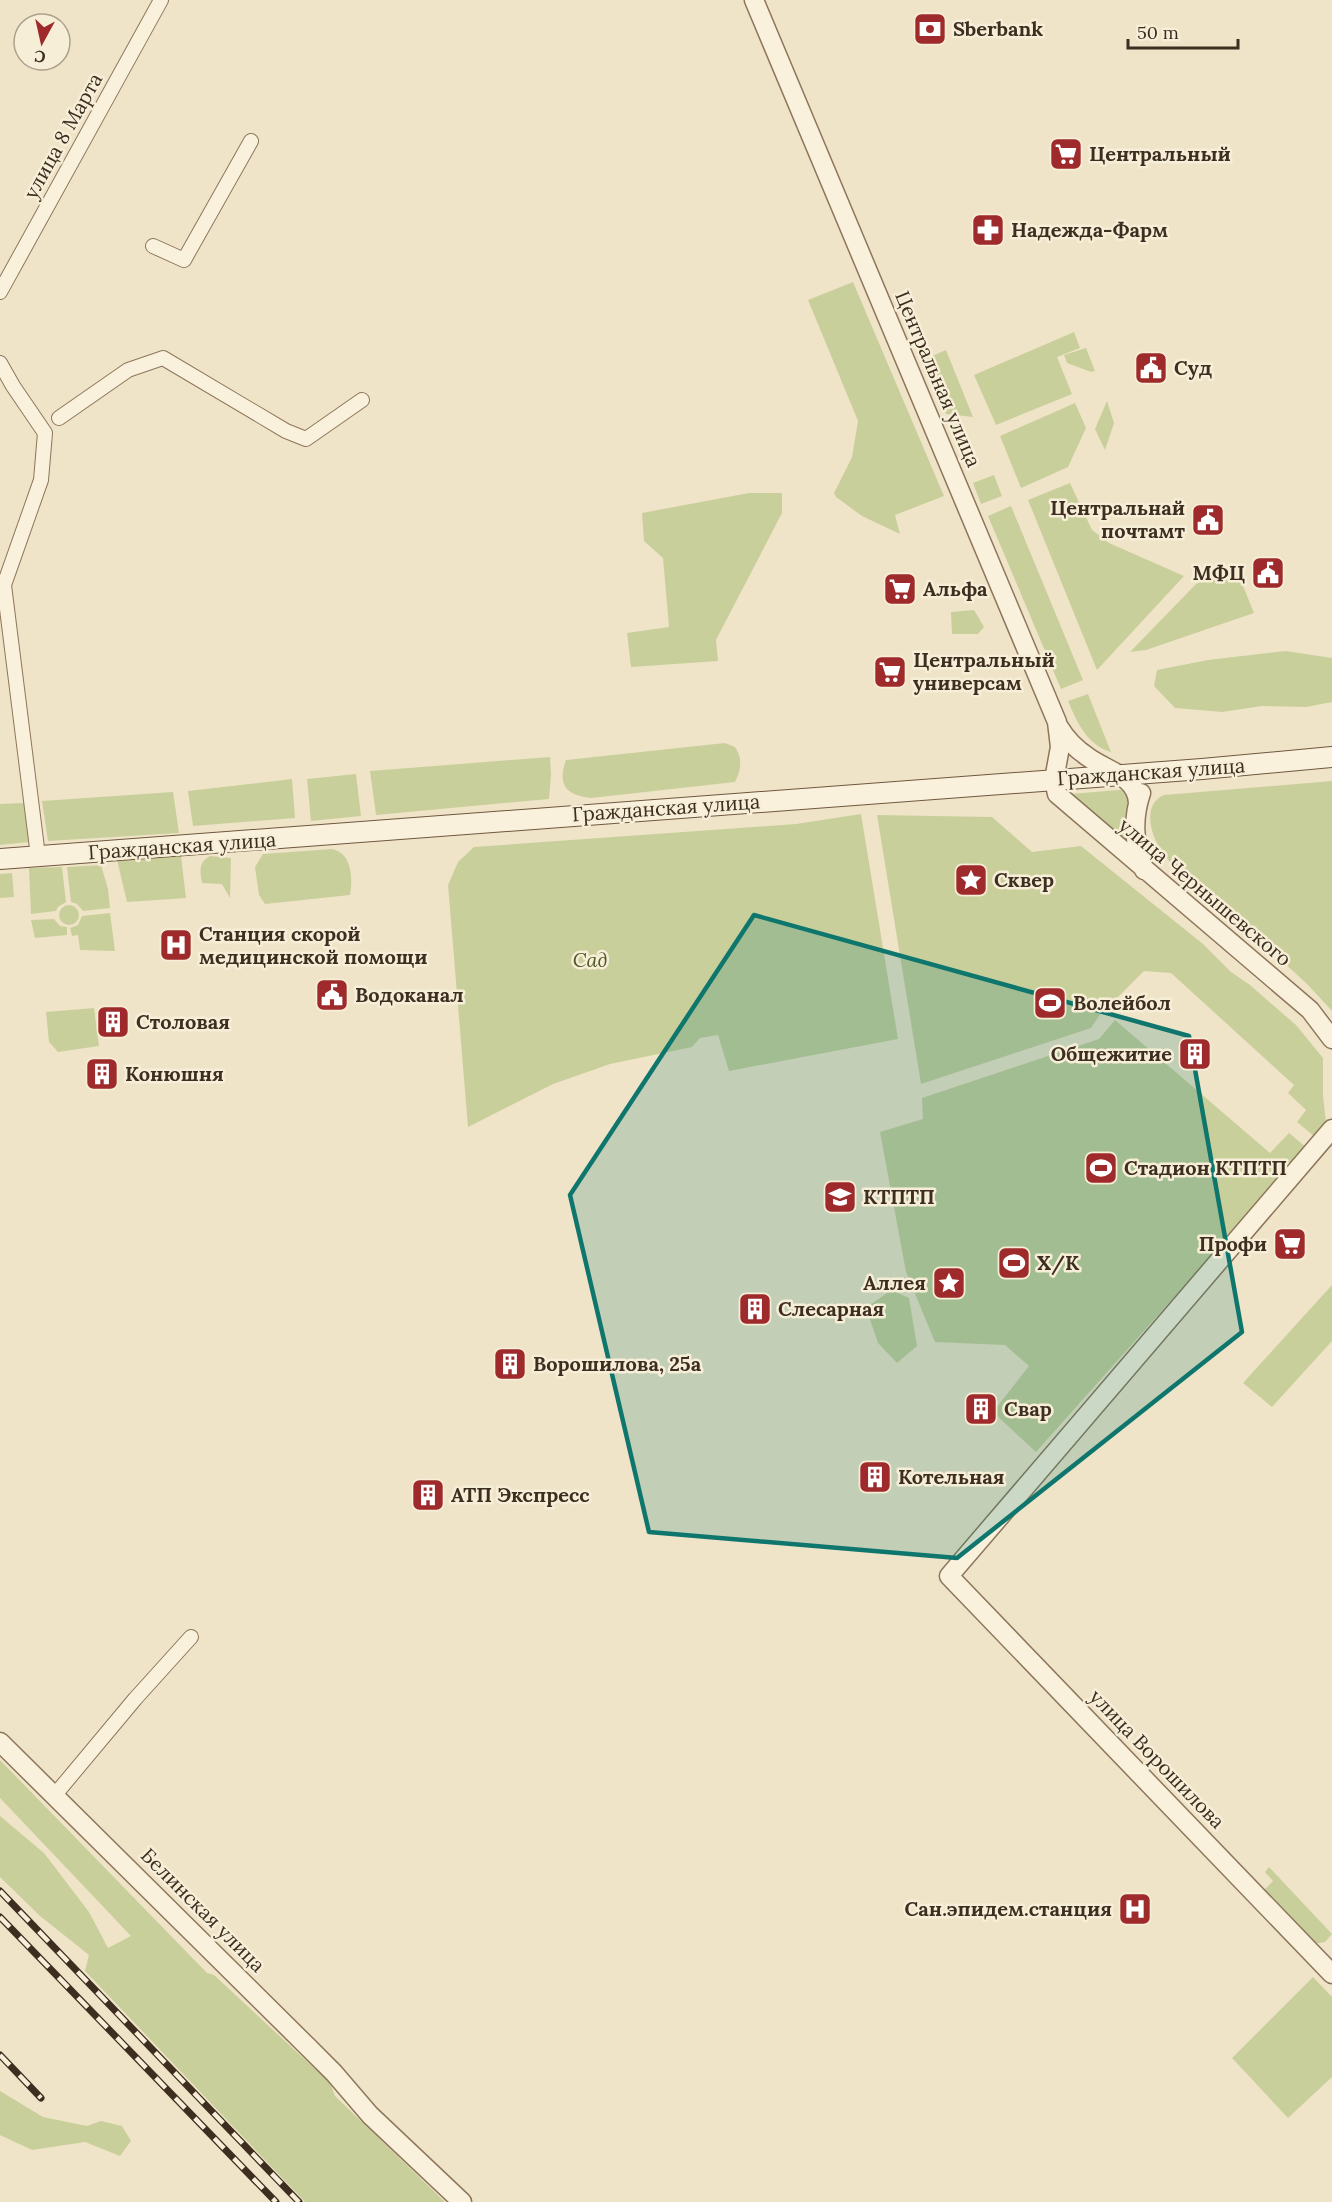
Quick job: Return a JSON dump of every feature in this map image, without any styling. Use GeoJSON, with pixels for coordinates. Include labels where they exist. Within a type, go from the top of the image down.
{"type":"FeatureCollection","features":[{"type":"Feature","properties":{"kind":"main road","name":"Гражданская улица"},"geometry":{"type":"LineString","coordinates":[[0,859],[1148,773],[1332,757]]}},
{"type":"Feature","properties":{"kind":"street","name":"улица 8 Марта"},"geometry":{"type":"LineString","coordinates":[[0,292],[161,0]]}},
{"type":"Feature","properties":{"kind":"street","name":"Центральная улица"},"geometry":{"type":"LineString","coordinates":[[754,0],[1057,722],[1060,747],[1054,780]]}},
{"type":"Feature","properties":{"kind":"street"},"geometry":{"type":"LineString","coordinates":[[153,246],[184,260],[250,141]]}},
{"type":"Feature","properties":{"kind":"street"},"geometry":{"type":"LineString","coordinates":[[59,418],[128,370],[163,358],[286,430],[306,439],[362,400]]}},
{"type":"Feature","properties":{"kind":"street"},"geometry":{"type":"LineString","coordinates":[[0,363],[45,433],[41,480],[4,585],[38,856]]}},
{"type":"Feature","properties":{"kind":"street"},"geometry":{"type":"LineString","coordinates":[[1057,722],[1068,739],[1089,758],[1120,775],[1132,785],[1137,794],[1138,803]]}},
{"type":"Feature","properties":{"kind":"street"},"geometry":{"type":"LineString","coordinates":[[1083,777],[1092,771],[1093,767],[1089,758]]}},
{"type":"Feature","properties":{"kind":"street"},"geometry":{"type":"LineString","coordinates":[[1144,870],[1134,830],[1138,803],[1148,773]]}},
{"type":"Feature","properties":{"kind":"street","name":"улица Чернышевского"},"geometry":{"type":"LineString","coordinates":[[1054,780],[1054,787],[1062,800],[1310,1010],[1332,1039]]}},
{"type":"Feature","properties":{"kind":"street"},"geometry":{"type":"LineString","coordinates":[[1032,781],[1062,800]]}},
{"type":"Feature","properties":{"kind":"street","name":"улица Ворошилова"},"geometry":{"type":"LineString","coordinates":[[1332,1129],[949,1576],[1332,1974]]}},
{"type":"Feature","properties":{"kind":"street"},"geometry":{"type":"LineString","coordinates":[[54,1796],[135,1699],[191,1637]]}},
{"type":"Feature","properties":{"kind":"street","name":"Белинская улица"},"geometry":{"type":"LineString","coordinates":[[0,1742],[308,2047],[370,2115],[462,2202]]}},
{"type":"Feature","properties":{"kind":"highlighted area"},"geometry":{"type":"Polygon","coordinates":[[[754,915],[1189,1036],[1242,1332],[957,1558],[649,1532],[570,1195],[754,915]]]}},
{"type":"Feature","properties":{"kind":"green space"},"geometry":{"type":"Polygon","coordinates":[[[853,282],[944,496],[895,515],[900,534],[862,516],[836,497],[834,493],[852,457],[858,421],[808,300],[853,282]]]}},
{"type":"Feature","properties":{"kind":"green space"},"geometry":{"type":"Polygon","coordinates":[[[1074,332],[1080,348],[1057,357],[1072,394],[996,425],[974,375],[1074,332]]]}},
{"type":"Feature","properties":{"kind":"green space"},"geometry":{"type":"Polygon","coordinates":[[[1086,348],[1095,371],[1091,372],[1067,363],[1064,355],[1086,348]]]}},
{"type":"Feature","properties":{"kind":"green space"},"geometry":{"type":"Polygon","coordinates":[[[946,350],[973,417],[946,414],[923,360],[946,350]]]}},
{"type":"Feature","properties":{"kind":"green space"},"geometry":{"type":"Polygon","coordinates":[[[1107,401],[1114,423],[1105,450],[1095,429],[1107,401]]]}},
{"type":"Feature","properties":{"kind":"green space"},"geometry":{"type":"Polygon","coordinates":[[[1075,403],[1086,428],[1068,467],[1021,488],[1000,436],[1075,403]]]}},
{"type":"Feature","properties":{"kind":"green space"},"geometry":{"type":"Polygon","coordinates":[[[994,475],[1002,496],[981,504],[973,483],[994,475]]]}},
{"type":"Feature","properties":{"kind":"green space"},"geometry":{"type":"Polygon","coordinates":[[[1070,483],[1092,530],[1109,543],[1184,576],[1097,670],[1028,500],[1070,483]]]}},
{"type":"Feature","properties":{"kind":"green space"},"geometry":{"type":"Polygon","coordinates":[[[749,493],[782,493],[782,513],[716,640],[718,661],[631,667],[627,633],[669,627],[663,558],[644,541],[642,513],[749,493]]]}},
{"type":"Feature","properties":{"kind":"green space"},"geometry":{"type":"Polygon","coordinates":[[[1011,506],[1083,680],[1061,689],[988,516],[1011,506]]]}},
{"type":"Feature","properties":{"kind":"green space"},"geometry":{"type":"Polygon","coordinates":[[[1235,566],[1254,613],[1146,650],[1130,652],[1196,584],[1235,566]]]}},
{"type":"Feature","properties":{"kind":"green space"},"geometry":{"type":"Polygon","coordinates":[[[974,610],[984,627],[978,634],[952,634],[951,612],[974,610]]]}},
{"type":"Feature","properties":{"kind":"green space"},"geometry":{"type":"Polygon","coordinates":[[[1286,651],[1332,658],[1332,702],[1306,707],[1262,706],[1222,712],[1175,708],[1154,686],[1157,670],[1208,660],[1286,651]]]}},
{"type":"Feature","properties":{"kind":"green space"},"geometry":{"type":"Polygon","coordinates":[[[1088,694],[1111,752],[1095,744],[1089,738],[1079,725],[1068,701],[1088,694]]]}},
{"type":"Feature","properties":{"kind":"green space"},"geometry":{"type":"Polygon","coordinates":[[[725,743],[735,747],[739,756],[740,769],[735,782],[591,798],[575,794],[563,782],[566,760],[725,743]]]}},
{"type":"Feature","properties":{"kind":"green space"},"geometry":{"type":"Polygon","coordinates":[[[550,757],[549,799],[376,815],[370,771],[550,757]]]}},
{"type":"Feature","properties":{"kind":"green space"},"geometry":{"type":"Polygon","coordinates":[[[356,774],[361,816],[311,821],[307,779],[356,774]]]}},
{"type":"Feature","properties":{"kind":"green space"},"geometry":{"type":"Polygon","coordinates":[[[292,779],[295,818],[193,826],[188,791],[292,779]]]}},
{"type":"Feature","properties":{"kind":"green space"},"geometry":{"type":"Polygon","coordinates":[[[1332,781],[1332,1011],[1308,985],[1198,882],[1168,860],[1156,841],[1150,814],[1152,806],[1164,795],[1332,781]]]}},
{"type":"Feature","properties":{"kind":"green space"},"geometry":{"type":"Polygon","coordinates":[[[1130,789],[1125,818],[1128,847],[1071,794],[1130,789]]]}},
{"type":"Feature","properties":{"kind":"green space"},"geometry":{"type":"Polygon","coordinates":[[[173,792],[179,833],[48,841],[42,801],[173,792]]]}},
{"type":"Feature","properties":{"kind":"green space"},"geometry":{"type":"Polygon","coordinates":[[[24,803],[30,842],[0,845],[0,804],[24,803]]]}},
{"type":"Feature","properties":{"kind":"green space","name":"Сад"},"geometry":{"type":"Polygon","coordinates":[[[861,814],[898,1039],[729,1071],[718,1035],[700,1038],[692,1047],[610,1064],[553,1084],[468,1127],[448,885],[458,862],[474,847],[796,824],[861,814]]]}},
{"type":"Feature","properties":{"kind":"green space"},"geometry":{"type":"Polygon","coordinates":[[[877,815],[992,817],[1032,852],[1081,846],[1203,944],[1231,972],[1250,985],[1296,1025],[1323,1058],[1326,1122],[1315,1137],[1297,1122],[1306,1110],[1288,1093],[1294,1085],[1171,973],[1144,971],[1099,1016],[1091,1028],[921,1084],[877,815]]]}},
{"type":"Feature","properties":{"kind":"green space"},"geometry":{"type":"Polygon","coordinates":[[[332,849],[344,855],[350,867],[350,895],[265,904],[259,895],[255,867],[263,854],[332,849]]]}},
{"type":"Feature","properties":{"kind":"green space"},"geometry":{"type":"Polygon","coordinates":[[[181,856],[186,898],[127,902],[117,860],[181,856]]]}},
{"type":"Feature","properties":{"kind":"green space"},"geometry":{"type":"Polygon","coordinates":[[[210,856],[231,858],[230,898],[222,884],[202,883],[200,871],[202,864],[210,856]]]}},
{"type":"Feature","properties":{"kind":"green space"},"geometry":{"type":"Polygon","coordinates":[[[101,865],[108,889],[110,908],[83,911],[77,904],[71,902],[67,867],[101,865]]]}},
{"type":"Feature","properties":{"kind":"green space"},"geometry":{"type":"Polygon","coordinates":[[[62,867],[66,902],[56,911],[31,914],[29,868],[62,867]]]}},
{"type":"Feature","properties":{"kind":"green space"},"geometry":{"type":"Polygon","coordinates":[[[12,873],[14,897],[0,898],[0,874],[12,873]]]}},
{"type":"Feature","properties":{"kind":"green space"},"geometry":{"type":"Polygon","coordinates":[[[69,905],[76,908],[79,915],[76,922],[69,925],[62,922],[59,915],[62,908],[69,905]]]}},
{"type":"Feature","properties":{"kind":"green space"},"geometry":{"type":"Polygon","coordinates":[[[110,913],[115,951],[80,950],[78,935],[72,936],[70,928],[78,925],[82,916],[110,913]]]}},
{"type":"Feature","properties":{"kind":"green space"},"geometry":{"type":"Polygon","coordinates":[[[54,919],[60,926],[67,927],[67,935],[35,938],[31,920],[54,919]]]}},
{"type":"Feature","properties":{"kind":"green space"},"geometry":{"type":"Polygon","coordinates":[[[94,1008],[99,1046],[58,1052],[49,1042],[46,1012],[94,1008]]]}},
{"type":"Feature","properties":{"kind":"green space"},"geometry":{"type":"Polygon","coordinates":[[[1115,1020],[1270,1153],[1289,1133],[1307,1148],[1036,1452],[993,1412],[1029,1366],[1005,1345],[935,1342],[906,1272],[880,1132],[923,1119],[922,1098],[1099,1039],[1115,1020]]]}},
{"type":"Feature","properties":{"kind":"green space"},"geometry":{"type":"Polygon","coordinates":[[[1332,1285],[1332,1341],[1272,1407],[1243,1383],[1332,1285]]]}},
{"type":"Feature","properties":{"kind":"green space"},"geometry":{"type":"Polygon","coordinates":[[[891,1290],[909,1298],[917,1346],[897,1363],[878,1343],[866,1308],[891,1290]]]}},
{"type":"Feature","properties":{"kind":"green space"},"geometry":{"type":"Polygon","coordinates":[[[0,1760],[207,1973],[214,1975],[330,2083],[335,2096],[445,2202],[305,2202],[85,1971],[89,1955],[40,1916],[0,1877],[0,1816],[44,1853],[89,1912],[108,1948],[131,1936],[0,1798],[0,1760]]]}},
{"type":"Feature","properties":{"kind":"green space"},"geometry":{"type":"Polygon","coordinates":[[[1269,1867],[1332,1934],[1325,1942],[1314,1944],[1264,1890],[1273,1881],[1265,1872],[1269,1867]]]}},
{"type":"Feature","properties":{"kind":"green space"},"geometry":{"type":"Polygon","coordinates":[[[1313,1977],[1332,1997],[1332,2077],[1288,2118],[1232,2058],[1313,1977]]]}},
{"type":"Feature","properties":{"kind":"green space"},"geometry":{"type":"Polygon","coordinates":[[[0,2091],[43,2117],[87,2126],[101,2121],[122,2126],[131,2141],[120,2156],[85,2142],[32,2150],[0,2135],[0,2091]]]}},
{"type":"Feature","properties":{"kind":"railway"},"geometry":{"type":"LineString","coordinates":[[0,1891],[299,2202]]}},
{"type":"Feature","properties":{"kind":"railway"},"geometry":{"type":"LineString","coordinates":[[0,1917],[276,2202]]}},
{"type":"Feature","properties":{"kind":"railway"},"geometry":{"type":"LineString","coordinates":[[0,2055],[41,2098]]}},
{"type":"Feature","properties":{"kind":"place","name":"Sberbank"},"geometry":{"type":"Point","coordinates":[930,29]}},
{"type":"Feature","properties":{"kind":"place","name":"Центральный"},"geometry":{"type":"Point","coordinates":[1066,154]}},
{"type":"Feature","properties":{"kind":"place","name":"Надежда-Фарм"},"geometry":{"type":"Point","coordinates":[988,230]}},
{"type":"Feature","properties":{"kind":"place","name":"Суд"},"geometry":{"type":"Point","coordinates":[1151,368]}},
{"type":"Feature","properties":{"kind":"place","name":"Центральнай почтамт"},"geometry":{"type":"Point","coordinates":[1208,520]}},
{"type":"Feature","properties":{"kind":"place","name":"МФЦ"},"geometry":{"type":"Point","coordinates":[1268,573]}},
{"type":"Feature","properties":{"kind":"place","name":"Альфа"},"geometry":{"type":"Point","coordinates":[900,589]}},
{"type":"Feature","properties":{"kind":"place","name":"Центральный универсам"},"geometry":{"type":"Point","coordinates":[890,672]}},
{"type":"Feature","properties":{"kind":"place","name":"Сквер"},"geometry":{"type":"Point","coordinates":[971,880]}},
{"type":"Feature","properties":{"kind":"place","name":"Станция скорой медицинской помощи"},"geometry":{"type":"Point","coordinates":[176,945]}},
{"type":"Feature","properties":{"kind":"place","name":"Водоканал"},"geometry":{"type":"Point","coordinates":[332,995]}},
{"type":"Feature","properties":{"kind":"place","name":"Волейбол"},"geometry":{"type":"Point","coordinates":[1050,1003]}},
{"type":"Feature","properties":{"kind":"place","name":"Столовая"},"geometry":{"type":"Point","coordinates":[113,1022]}},
{"type":"Feature","properties":{"kind":"place","name":"Общежитие"},"geometry":{"type":"Point","coordinates":[1195,1054]}},
{"type":"Feature","properties":{"kind":"place","name":"Конюшня"},"geometry":{"type":"Point","coordinates":[102,1074]}},
{"type":"Feature","properties":{"kind":"place","name":"Стадион КТПТП"},"geometry":{"type":"Point","coordinates":[1101,1168]}},
{"type":"Feature","properties":{"kind":"place","name":"КТПТП"},"geometry":{"type":"Point","coordinates":[840,1197]}},
{"type":"Feature","properties":{"kind":"place","name":"Профи"},"geometry":{"type":"Point","coordinates":[1290,1244]}},
{"type":"Feature","properties":{"kind":"place","name":"Х/К"},"geometry":{"type":"Point","coordinates":[1014,1263]}},
{"type":"Feature","properties":{"kind":"place","name":"Аллея"},"geometry":{"type":"Point","coordinates":[949,1283]}},
{"type":"Feature","properties":{"kind":"place","name":"Слесарная"},"geometry":{"type":"Point","coordinates":[755,1309]}},
{"type":"Feature","properties":{"kind":"place","name":"Ворошилова, 25а"},"geometry":{"type":"Point","coordinates":[510,1364]}},
{"type":"Feature","properties":{"kind":"place","name":"Свар"},"geometry":{"type":"Point","coordinates":[981,1409]}},
{"type":"Feature","properties":{"kind":"place","name":"Котельная"},"geometry":{"type":"Point","coordinates":[875,1477]}},
{"type":"Feature","properties":{"kind":"place","name":"АТП Экспресс"},"geometry":{"type":"Point","coordinates":[428,1495]}},
{"type":"Feature","properties":{"kind":"place","name":"Сан.эпидем.станция"},"geometry":{"type":"Point","coordinates":[1135,1909]}}]}
